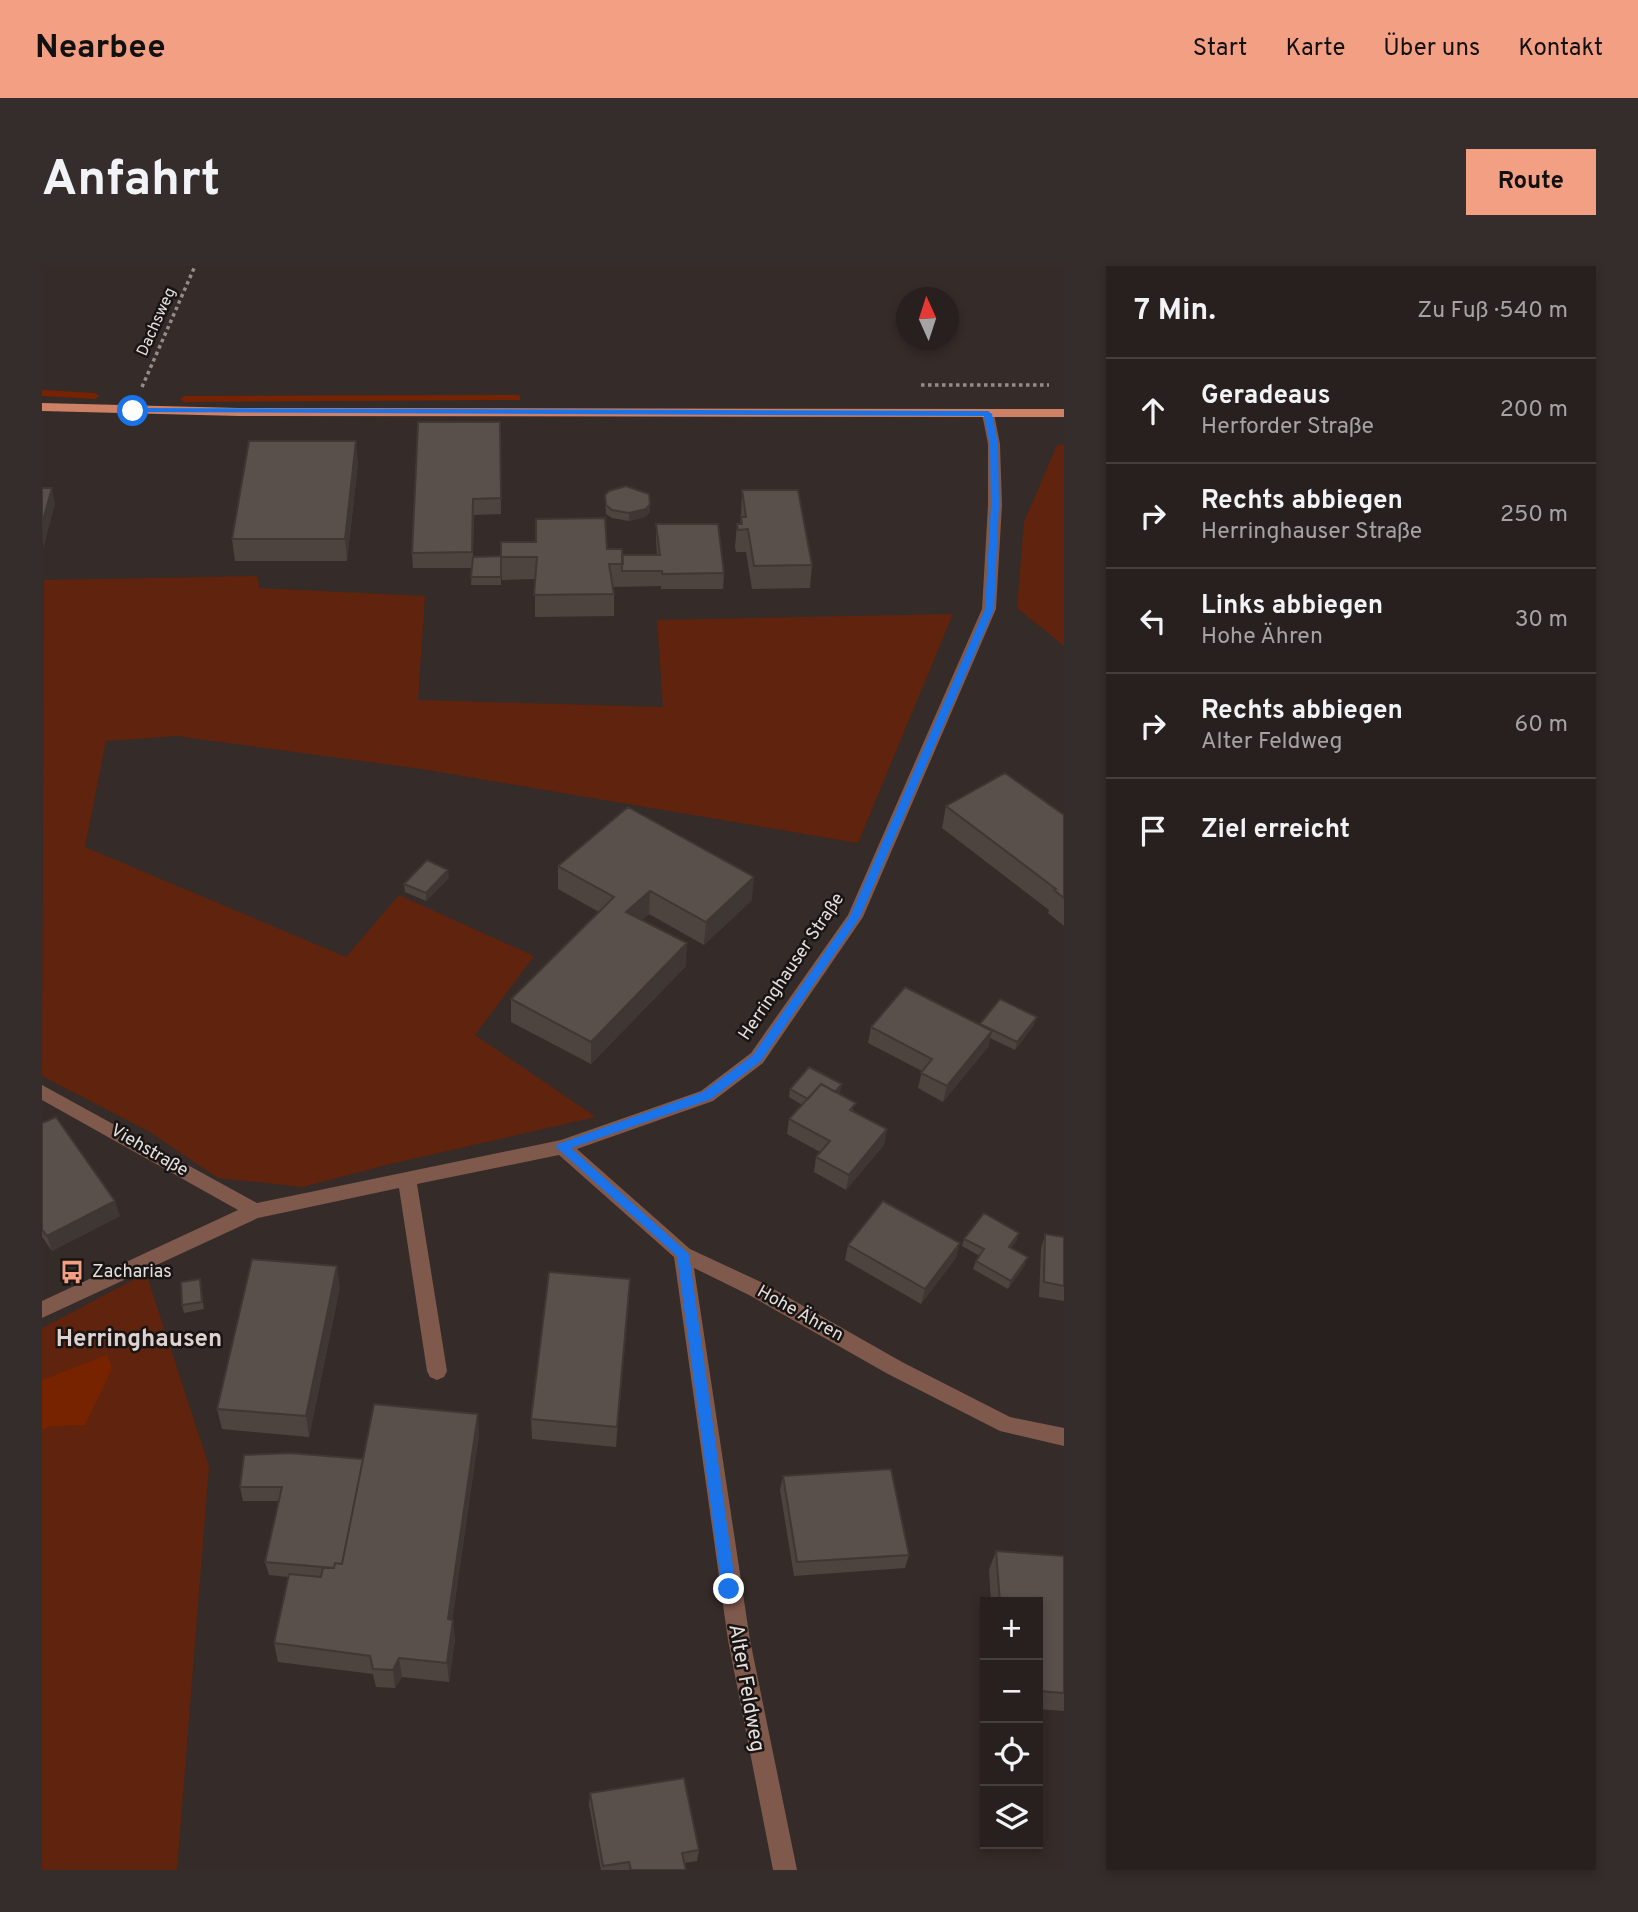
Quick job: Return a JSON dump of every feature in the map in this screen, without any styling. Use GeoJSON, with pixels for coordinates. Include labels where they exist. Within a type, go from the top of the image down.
{"type":"FeatureCollection","features":[{"type":"Feature","properties":{"kind":"main road"},"geometry":{"type":"LineString","coordinates":[[42,407],[239,412],[1064,413]]}},
{"type":"Feature","properties":{"kind":"street","name":"Herringhauser Straße"},"geometry":{"type":"LineString","coordinates":[[42,1310],[255,1211],[562,1147],[707,1096],[757,1058],[855,917],[989,609],[995,505],[994,444],[988,414]]}},
{"type":"Feature","properties":{"kind":"street","name":"Viehstraße"},"geometry":{"type":"LineString","coordinates":[[42,1091],[255,1211]]}},
{"type":"Feature","properties":{"kind":"street","name":"Hohe Ähren"},"geometry":{"type":"LineString","coordinates":[[562,1147],[683,1254],[756,1289],[895,1368],[1007,1425],[1064,1437]]}},
{"type":"Feature","properties":{"kind":"street"},"geometry":{"type":"LineString","coordinates":[[407,1179],[437,1371]]}},
{"type":"Feature","properties":{"kind":"street","name":"Alter Feldweg"},"geometry":{"type":"LineString","coordinates":[[683,1254],[729,1589],[761,1772],[785,1870]]}},
{"type":"Feature","properties":{"kind":"path","name":"Dachsweg"},"geometry":{"type":"LineString","coordinates":[[142,389],[195,266]]}},
{"type":"Feature","properties":{"kind":"path"},"geometry":{"type":"LineString","coordinates":[[915,385],[1027,383],[1052,386]]}},
{"type":"Feature","properties":{"kind":"shaded area"},"geometry":{"type":"Polygon","coordinates":[[[1064,444],[1064,646],[1017,608],[1024,522],[1057,445],[1064,444]]]}},
{"type":"Feature","properties":{"kind":"shaded area"},"geometry":{"type":"Polygon","coordinates":[[[257,576],[260,588],[425,596],[418,700],[663,707],[657,620],[953,614],[858,843],[421,769],[176,736],[106,741],[85,847],[346,957],[399,895],[534,956],[475,1035],[596,1117],[386,1165],[303,1187],[218,1178],[150,1132],[42,1076],[44,580],[257,576]]]}},
{"type":"Feature","properties":{"kind":"shaded area"},"geometry":{"type":"Polygon","coordinates":[[[146,1273],[209,1466],[177,1870],[42,1870],[42,1328],[146,1273]]]}},
{"type":"Feature","properties":{"kind":"shaded area"},"geometry":{"type":"Polygon","coordinates":[[[107,1355],[112,1368],[85,1425],[51,1426],[42,1430],[42,1380],[107,1355]]]}},
{"type":"Feature","properties":{"kind":"building"},"geometry":{"type":"Polygon","coordinates":[[[418,422],[500,422],[501,498],[473,499],[472,552],[412,553],[418,422]]]}},
{"type":"Feature","properties":{"kind":"building"},"geometry":{"type":"Polygon","coordinates":[[[249,441],[356,441],[345,539],[232,539],[249,441]]]}},
{"type":"Feature","properties":{"kind":"building"},"geometry":{"type":"Polygon","coordinates":[[[626,486],[649,494],[650,504],[646,509],[629,513],[612,510],[606,505],[605,495],[609,491],[626,486]]]}},
{"type":"Feature","properties":{"kind":"building"},"geometry":{"type":"Polygon","coordinates":[[[42,488],[52,488],[42,524],[42,488]]]}},
{"type":"Feature","properties":{"kind":"building"},"geometry":{"type":"Polygon","coordinates":[[[742,490],[798,490],[812,565],[754,566],[748,529],[738,530],[737,524],[742,524],[741,517],[746,517],[742,490]]]}},
{"type":"Feature","properties":{"kind":"building"},"geometry":{"type":"Polygon","coordinates":[[[605,518],[607,549],[622,549],[623,564],[609,564],[614,594],[534,595],[537,557],[501,557],[501,542],[536,542],[536,519],[605,518]]]}},
{"type":"Feature","properties":{"kind":"building"},"geometry":{"type":"Polygon","coordinates":[[[656,524],[718,524],[724,573],[662,574],[662,571],[622,571],[622,555],[660,555],[656,524]]]}},
{"type":"Feature","properties":{"kind":"building"},"geometry":{"type":"Polygon","coordinates":[[[501,556],[501,577],[471,577],[473,557],[501,556]]]}},
{"type":"Feature","properties":{"kind":"building"},"geometry":{"type":"Polygon","coordinates":[[[1005,773],[1064,815],[1064,898],[1054,890],[1056,889],[946,806],[1005,773]]]}},
{"type":"Feature","properties":{"kind":"building"},"geometry":{"type":"Polygon","coordinates":[[[628,807],[754,877],[706,922],[650,891],[626,912],[687,943],[591,1042],[511,999],[614,897],[558,866],[628,807]]]}},
{"type":"Feature","properties":{"kind":"building"},"geometry":{"type":"Polygon","coordinates":[[[427,860],[448,870],[426,893],[404,884],[427,860]]]}},
{"type":"Feature","properties":{"kind":"building"},"geometry":{"type":"Polygon","coordinates":[[[905,987],[992,1031],[947,1086],[921,1073],[932,1059],[871,1027],[905,987]]]}},
{"type":"Feature","properties":{"kind":"building"},"geometry":{"type":"Polygon","coordinates":[[[1000,999],[1037,1017],[1017,1042],[980,1024],[1000,999]]]}},
{"type":"Feature","properties":{"kind":"building"},"geometry":{"type":"Polygon","coordinates":[[[809,1067],[842,1084],[835,1092],[821,1084],[808,1099],[790,1089],[809,1067]]]}},
{"type":"Feature","properties":{"kind":"building"},"geometry":{"type":"Polygon","coordinates":[[[821,1084],[856,1103],[850,1110],[887,1129],[849,1175],[816,1157],[830,1141],[789,1119],[821,1084]]]}},
{"type":"Feature","properties":{"kind":"building"},"geometry":{"type":"Polygon","coordinates":[[[56,1117],[115,1201],[47,1236],[42,1230],[42,1123],[56,1117]]]}},
{"type":"Feature","properties":{"kind":"building"},"geometry":{"type":"Polygon","coordinates":[[[883,1201],[960,1243],[925,1289],[848,1245],[883,1201]]]}},
{"type":"Feature","properties":{"kind":"building"},"geometry":{"type":"Polygon","coordinates":[[[984,1213],[1019,1233],[1009,1247],[1028,1257],[1011,1281],[976,1261],[984,1249],[964,1239],[984,1213]]]}},
{"type":"Feature","properties":{"kind":"building"},"geometry":{"type":"Polygon","coordinates":[[[1045,1234],[1064,1237],[1064,1286],[1044,1282],[1045,1234]]]}},
{"type":"Feature","properties":{"kind":"building"},"geometry":{"type":"Polygon","coordinates":[[[252,1259],[337,1266],[306,1416],[217,1409],[252,1259]]]}},
{"type":"Feature","properties":{"kind":"building"},"geometry":{"type":"Polygon","coordinates":[[[549,1272],[630,1279],[617,1427],[531,1419],[549,1272]]]}},
{"type":"Feature","properties":{"kind":"building"},"geometry":{"type":"Polygon","coordinates":[[[200,1279],[202,1302],[182,1305],[181,1282],[200,1279]]]}},
{"type":"Feature","properties":{"kind":"building"},"geometry":{"type":"Polygon","coordinates":[[[374,1404],[478,1414],[448,1619],[453,1620],[447,1663],[399,1658],[393,1670],[373,1669],[370,1656],[274,1643],[289,1574],[321,1577],[323,1567],[334,1568],[335,1563],[342,1564],[374,1404]]]}},
{"type":"Feature","properties":{"kind":"building"},"geometry":{"type":"Polygon","coordinates":[[[290,1453],[363,1459],[342,1564],[335,1563],[334,1568],[265,1562],[282,1487],[240,1487],[244,1455],[290,1453]]]}},
{"type":"Feature","properties":{"kind":"building"},"geometry":{"type":"Polygon","coordinates":[[[891,1469],[909,1555],[797,1562],[783,1476],[891,1469]]]}},
{"type":"Feature","properties":{"kind":"building"},"geometry":{"type":"Polygon","coordinates":[[[996,1551],[1064,1556],[1064,1693],[1043,1691],[1043,1597],[1000,1597],[996,1551]]]}},
{"type":"Feature","properties":{"kind":"building"},"geometry":{"type":"Polygon","coordinates":[[[684,1778],[699,1850],[682,1853],[686,1870],[631,1870],[629,1862],[603,1866],[590,1793],[684,1778]]]}},
{"type":"Feature","properties":{"kind":"waterway"},"geometry":{"type":"LineString","coordinates":[[42,393],[95,396]]}},
{"type":"Feature","properties":{"kind":"waterway"},"geometry":{"type":"LineString","coordinates":[[184,399],[517,398]]}},
{"type":"Feature","properties":{"kind":"place","name":"Zacharias"},"geometry":{"type":"Point","coordinates":[72,1272]}},
{"type":"Feature","properties":{"kind":"district","name":"Herringhausen"},"geometry":{"type":"Point","coordinates":[139,1340]}},
{"type":"Feature","properties":{"kind":"route"},"geometry":{"type":"LineString","coordinates":[[133,411],[988,414],[994,444],[995,505],[993,579],[989,609],[855,917],[757,1058],[707,1096],[562,1147],[683,1254],[729,1589]]}}]}
